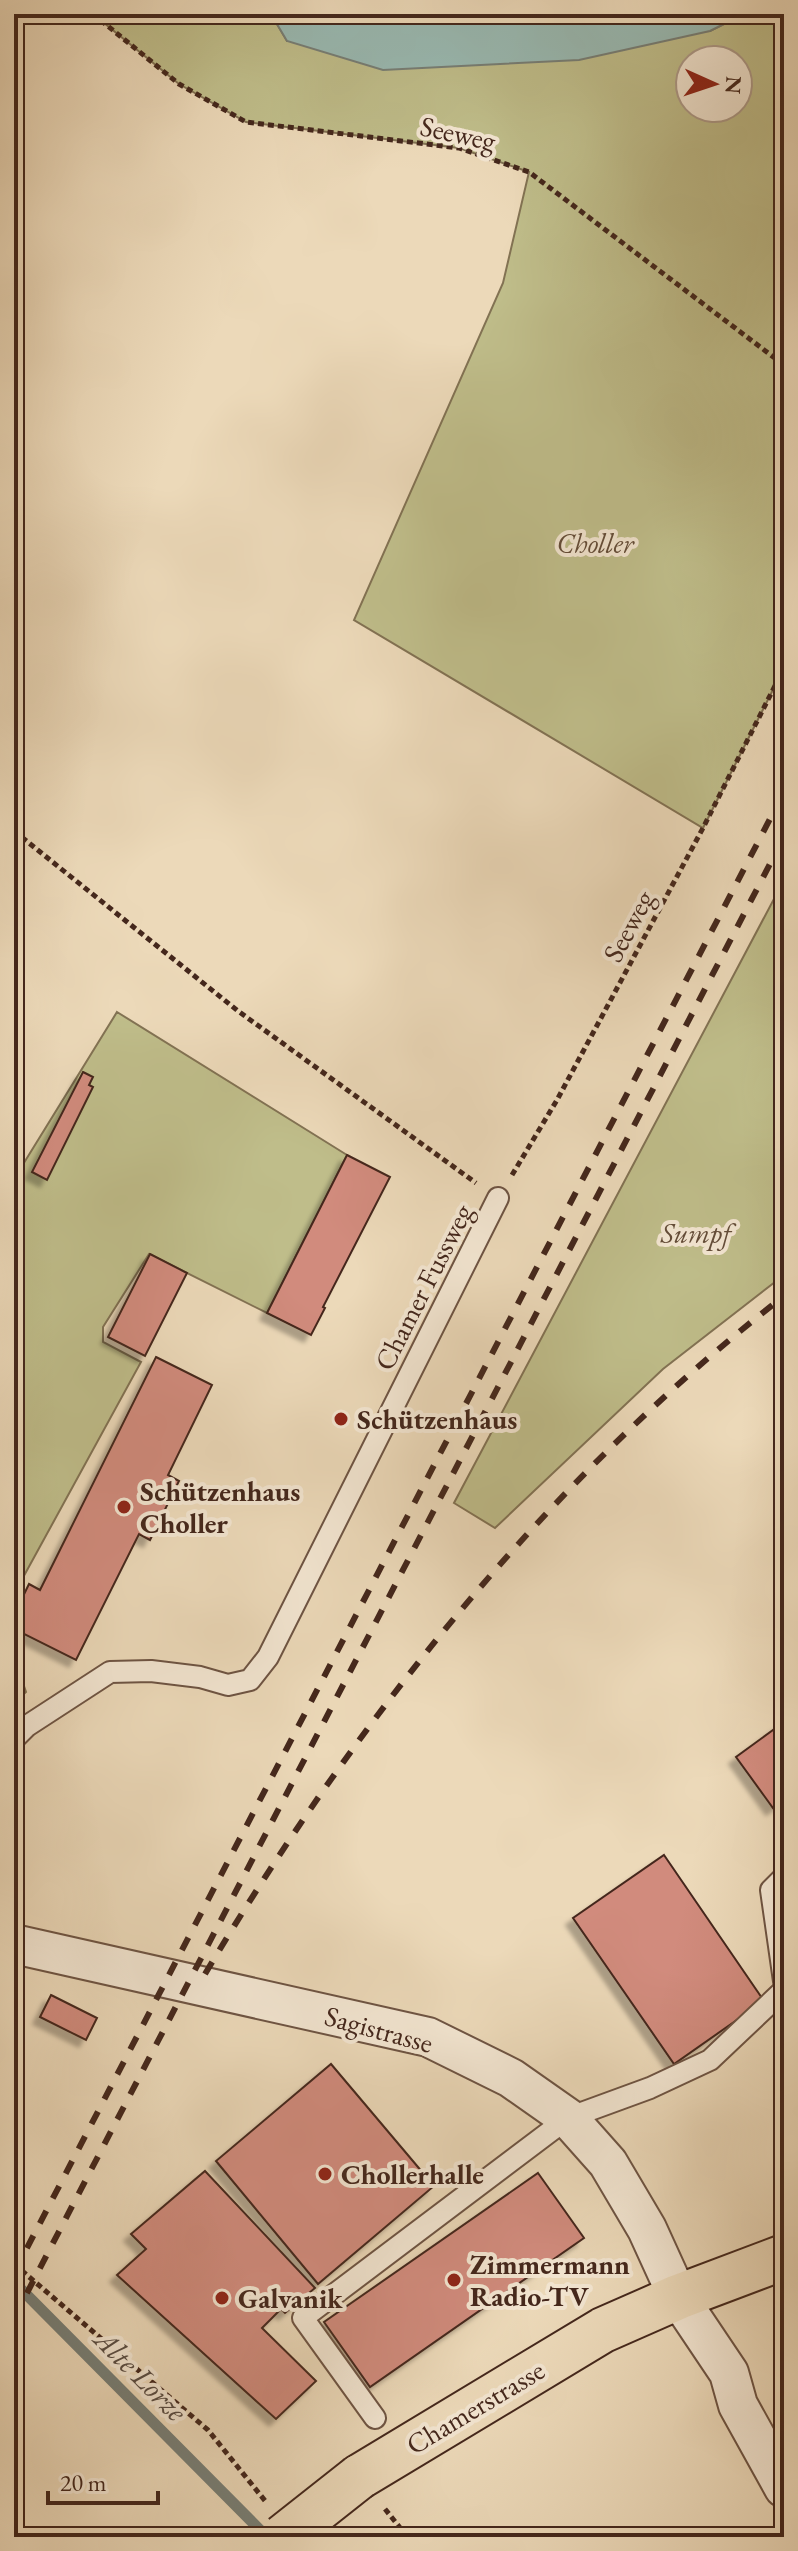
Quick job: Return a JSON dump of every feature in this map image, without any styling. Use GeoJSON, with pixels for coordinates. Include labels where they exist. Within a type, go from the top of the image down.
{"type":"FeatureCollection","features":[{"type":"Feature","properties":{"kind":"main road","name":"Chamerstrasse"},"geometry":{"type":"LineString","coordinates":[[279,2525],[603,2330],[678,2297],[784,2257]]}},
{"type":"Feature","properties":{"kind":"street","name":"Sagistrasse"},"geometry":{"type":"LineString","coordinates":[[14,1944],[428,2037],[511,2078],[568,2118],[608,2163],[647,2229],[678,2297],[729,2373],[738,2405],[784,2488]]}},
{"type":"Feature","properties":{"kind":"lane","name":"Chamer Fussweg"},"geometry":{"type":"LineString","coordinates":[[14,1739],[27,1726],[110,1672],[151,1671],[200,1677],[228,1685],[250,1680],[268,1657],[498,1198]]}},
{"type":"Feature","properties":{"kind":"lane"},"geometry":{"type":"LineString","coordinates":[[784,1877],[771,1890],[784,1981]]}},
{"type":"Feature","properties":{"kind":"lane"},"geometry":{"type":"LineString","coordinates":[[375,2418],[303,2318],[568,2118],[650,2088],[710,2060],[784,1990]]}},
{"type":"Feature","properties":{"kind":"path","name":"Seeweg"},"geometry":{"type":"LineString","coordinates":[[93,14],[179,84],[246,122],[459,148],[529,172],[784,365]]}},
{"type":"Feature","properties":{"kind":"path","name":"Seeweg"},"geometry":{"type":"LineString","coordinates":[[498,1198],[557,1100],[689,855],[784,668]]}},
{"type":"Feature","properties":{"kind":"path"},"geometry":{"type":"LineString","coordinates":[[14,831],[238,1011],[498,1198]]}},
{"type":"Feature","properties":{"kind":"path"},"geometry":{"type":"LineString","coordinates":[[14,2264],[208,2430],[279,2525]]}},
{"type":"Feature","properties":{"kind":"green space","name":"Choller"},"geometry":{"type":"Polygon","coordinates":[[[93,14],[271,14],[287,41],[710,31],[744,14],[784,14],[784,668],[703,828],[354,620],[503,283],[529,172],[459,148],[246,122],[179,84],[93,14]]]}},
{"type":"Feature","properties":{"kind":"green space","name":"Sumpf"},"geometry":{"type":"Polygon","coordinates":[[[784,880],[784,1275],[663,1369],[495,1528],[454,1503],[784,880]]]}},
{"type":"Feature","properties":{"kind":"green space"},"geometry":{"type":"Polygon","coordinates":[[[117,1012],[347,1155],[267,1313],[149,1254],[103,1327],[103,1342],[141,1362],[14,1594],[14,1179],[117,1012]]]}},
{"type":"Feature","properties":{"kind":"green space"},"geometry":{"type":"Polygon","coordinates":[[[14,1657],[26,1692],[14,1703],[14,1657]]]}},
{"type":"Feature","properties":{"kind":"water"},"geometry":{"type":"Polygon","coordinates":[[[271,14],[744,14],[710,31],[579,60],[383,70],[287,41],[271,14]]]}},
{"type":"Feature","properties":{"kind":"building"},"geometry":{"type":"Polygon","coordinates":[[[83,1072],[93,1077],[89,1085],[93,1087],[47,1180],[32,1172],[83,1072]]]}},
{"type":"Feature","properties":{"kind":"building"},"geometry":{"type":"Polygon","coordinates":[[[347,1155],[390,1177],[311,1335],[267,1313],[347,1155]]]}},
{"type":"Feature","properties":{"kind":"building"},"geometry":{"type":"Polygon","coordinates":[[[150,1254],[187,1273],[145,1356],[108,1337],[150,1254]]]}},
{"type":"Feature","properties":{"kind":"building","name":"Schützenhaus Choller"},"geometry":{"type":"Polygon","coordinates":[[[156,1357],[212,1385],[168,1475],[179,1481],[150,1540],[139,1534],[76,1660],[14,1629],[14,1615],[29,1584],[40,1590],[156,1357]]]}},
{"type":"Feature","properties":{"kind":"building"},"geometry":{"type":"Polygon","coordinates":[[[784,1722],[784,1800],[773,1808],[736,1757],[784,1722]]]}},
{"type":"Feature","properties":{"kind":"building"},"geometry":{"type":"Polygon","coordinates":[[[664,1855],[764,2001],[674,2064],[573,1918],[664,1855]]]}},
{"type":"Feature","properties":{"kind":"building"},"geometry":{"type":"Polygon","coordinates":[[[51,1995],[97,2018],[86,2040],[40,2017],[51,1995]]]}},
{"type":"Feature","properties":{"kind":"building","name":"Chollerhalle"},"geometry":{"type":"Polygon","coordinates":[[[331,2064],[434,2186],[318,2284],[216,2161],[331,2064]]]}},
{"type":"Feature","properties":{"kind":"building","name":"Galvanik"},"geometry":{"type":"Polygon","coordinates":[[[205,2171],[315,2288],[285,2313],[281,2309],[262,2328],[316,2381],[276,2419],[117,2275],[146,2249],[131,2234],[205,2171]]]}},
{"type":"Feature","properties":{"kind":"building","name":"Zimmermann Radio-TV"},"geometry":{"type":"Polygon","coordinates":[[[538,2173],[584,2238],[370,2387],[324,2322],[538,2173]]]}},
{"type":"Feature","properties":{"kind":"waterway","name":"Alte Lorze"},"geometry":{"type":"LineString","coordinates":[[14,2282],[267,2537]]}},
{"type":"Feature","properties":{"kind":"railway"},"geometry":{"type":"LineString","coordinates":[[14,2273],[784,792]]}},
{"type":"Feature","properties":{"kind":"railway"},"geometry":{"type":"LineString","coordinates":[[14,2318],[784,837]]}},
{"type":"Feature","properties":{"kind":"railway"},"geometry":{"type":"LineString","coordinates":[[205,1974],[327,1786],[393,1695],[463,1608],[537,1524],[615,1443],[697,1367],[784,1296]]}},
{"type":"Feature","properties":{"kind":"place","name":"Schützenhaus"},"geometry":{"type":"Point","coordinates":[341,1419]}},
{"type":"Feature","properties":{"kind":"place","name":"Schützenhaus Choller"},"geometry":{"type":"Point","coordinates":[124,1507]}},
{"type":"Feature","properties":{"kind":"place","name":"Chollerhalle"},"geometry":{"type":"Point","coordinates":[325,2174]}},
{"type":"Feature","properties":{"kind":"place","name":"Zimmermann Radio-TV"},"geometry":{"type":"Point","coordinates":[454,2280]}},
{"type":"Feature","properties":{"kind":"place","name":"Galvanik"},"geometry":{"type":"Point","coordinates":[222,2298]}}]}
